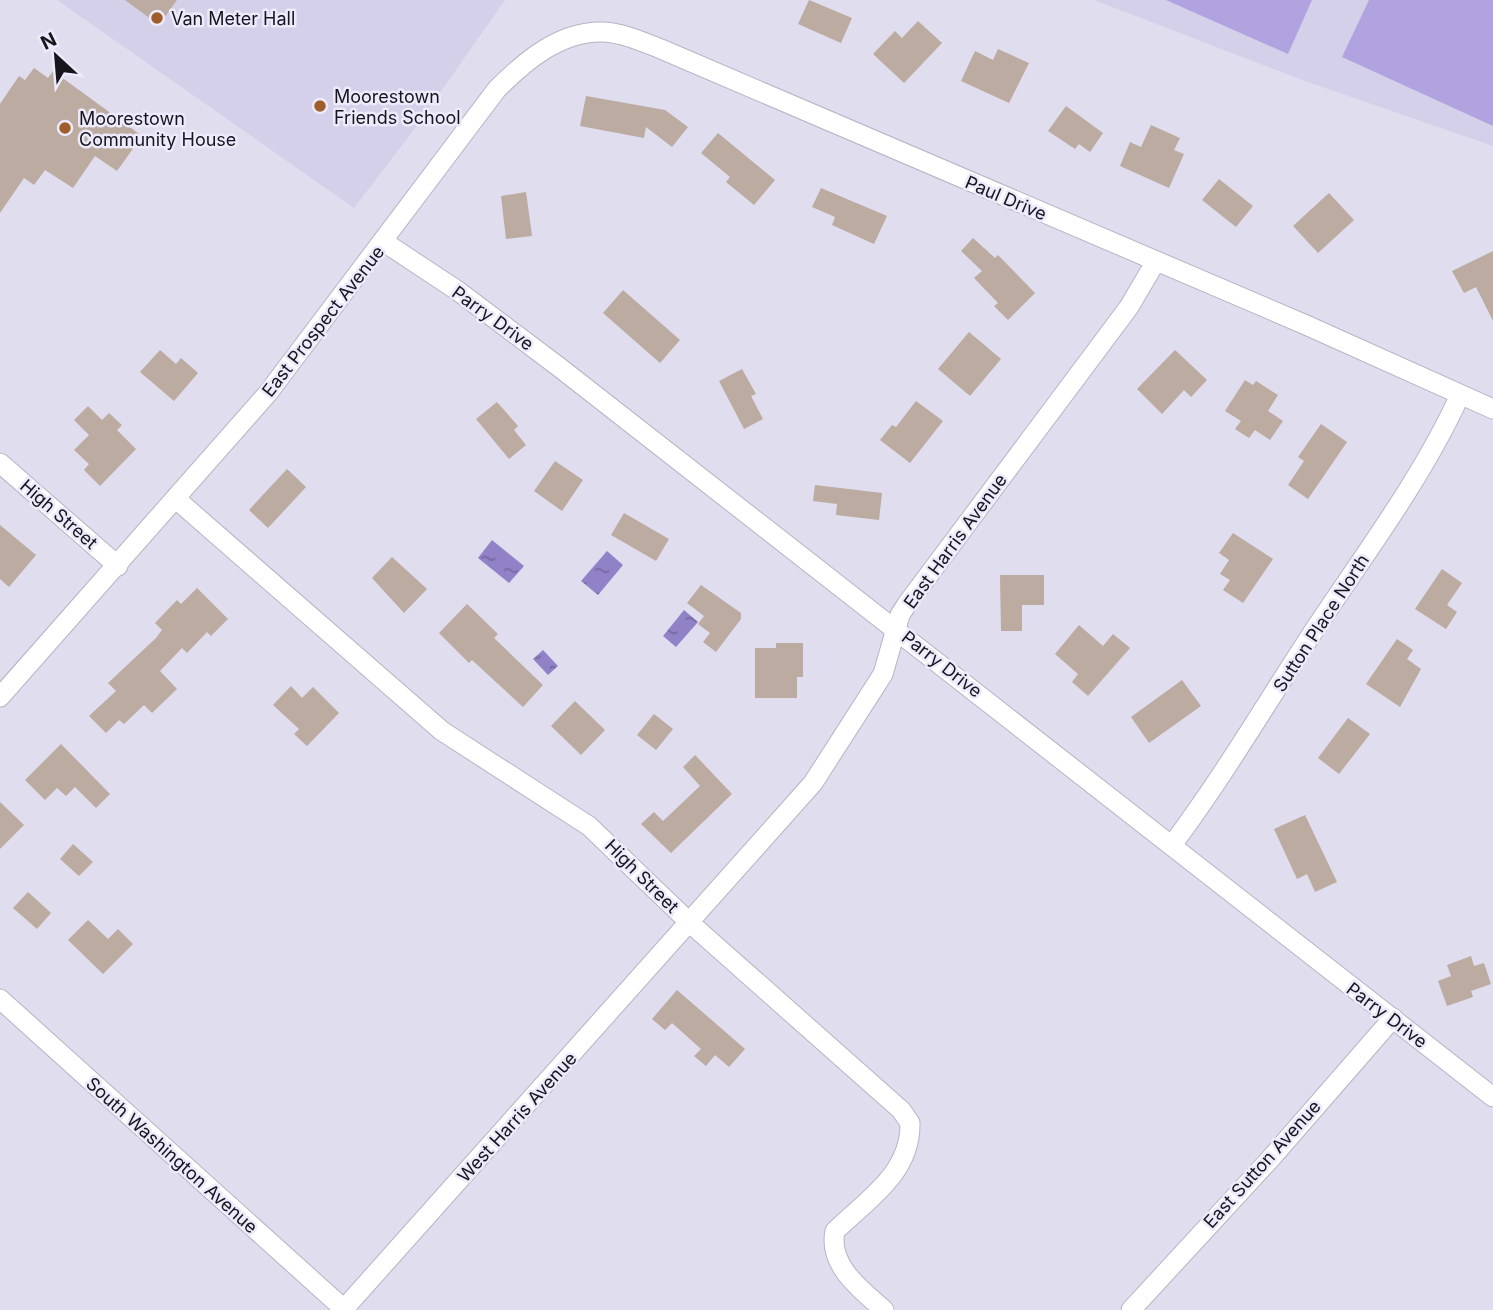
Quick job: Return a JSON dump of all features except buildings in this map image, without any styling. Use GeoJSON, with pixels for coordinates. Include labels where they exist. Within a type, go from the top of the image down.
{"type":"FeatureCollection","features":[{"type":"Feature","properties":{"kind":"street","name":"Paul Drive"},"geometry":{"type":"LineString","coordinates":[[518,68],[538,53],[571,37],[603,32],[623,35],[1156,261],[1493,409]]}},
{"type":"Feature","properties":{"kind":"street","name":"East Prospect Avenue"},"geometry":{"type":"LineString","coordinates":[[0,697],[268,393],[490,98],[518,68]]}},
{"type":"Feature","properties":{"kind":"street","name":"Parry Drive"},"geometry":{"type":"LineString","coordinates":[[384,242],[477,305],[1493,1097]]}},
{"type":"Feature","properties":{"kind":"street","name":"East Harris Avenue"},"geometry":{"type":"LineString","coordinates":[[690,923],[771,833],[831,758],[883,674],[896,629],[907,604],[1129,307],[1156,261]]}},
{"type":"Feature","properties":{"kind":"street","name":"Sutton Place North"},"geometry":{"type":"LineString","coordinates":[[1172,845],[1214,787],[1382,529],[1446,426],[1460,395]]}},
{"type":"Feature","properties":{"kind":"street","name":"High Street"},"geometry":{"type":"LineString","coordinates":[[0,463],[118,566]]}},
{"type":"Feature","properties":{"kind":"street","name":"High Street"},"geometry":{"type":"LineString","coordinates":[[176,499],[442,731],[589,826],[690,923],[901,1110],[910,1123],[908,1148],[903,1164],[835,1231],[832,1247],[843,1270],[884,1310]]}},
{"type":"Feature","properties":{"kind":"street","name":"West Harris Avenue"},"geometry":{"type":"LineString","coordinates":[[344,1310],[690,923]]}},
{"type":"Feature","properties":{"kind":"street","name":"South Washington Avenue"},"geometry":{"type":"LineString","coordinates":[[0,999],[344,1310]]}},
{"type":"Feature","properties":{"kind":"street","name":"East Sutton Avenue"},"geometry":{"type":"LineString","coordinates":[[1131,1310],[1272,1157],[1393,1018]]}},
{"type":"Feature","properties":{"kind":"shaded area","name":"Moorestown Friends School"},"geometry":{"type":"Polygon","coordinates":[[[57,0],[505,0],[416,127],[354,208],[57,0]]]}},
{"type":"Feature","properties":{"kind":"shaded area"},"geometry":{"type":"Polygon","coordinates":[[[1094,0],[1493,0],[1493,146],[1302,80],[1094,0]]]}},
{"type":"Feature","properties":{"kind":"shaded area"},"geometry":{"type":"Polygon","coordinates":[[[1166,0],[1312,0],[1288,54],[1166,0]]]}},
{"type":"Feature","properties":{"kind":"shaded area"},"geometry":{"type":"Polygon","coordinates":[[[1369,0],[1493,0],[1493,126],[1342,57],[1369,0]]]}},
{"type":"Feature","properties":{"kind":"water"},"geometry":{"type":"Polygon","coordinates":[[[492,540],[524,566],[509,583],[478,558],[492,540]]]}},
{"type":"Feature","properties":{"kind":"water"},"geometry":{"type":"Polygon","coordinates":[[[607,551],[623,565],[598,595],[581,581],[607,551]]]}},
{"type":"Feature","properties":{"kind":"water"},"geometry":{"type":"Polygon","coordinates":[[[684,610],[698,622],[676,647],[663,636],[684,610]]]}},
{"type":"Feature","properties":{"kind":"water"},"geometry":{"type":"Polygon","coordinates":[[[543,650],[558,666],[548,675],[533,659],[543,650]]]}},
{"type":"Feature","properties":{"kind":"place","name":"Van Meter Hall"},"geometry":{"type":"Point","coordinates":[157,18]}},
{"type":"Feature","properties":{"kind":"place","name":"Moorestown Friends School"},"geometry":{"type":"Point","coordinates":[320,106]}},
{"type":"Feature","properties":{"kind":"place","name":"Moorestown Community House"},"geometry":{"type":"Point","coordinates":[65,128]}}]}
